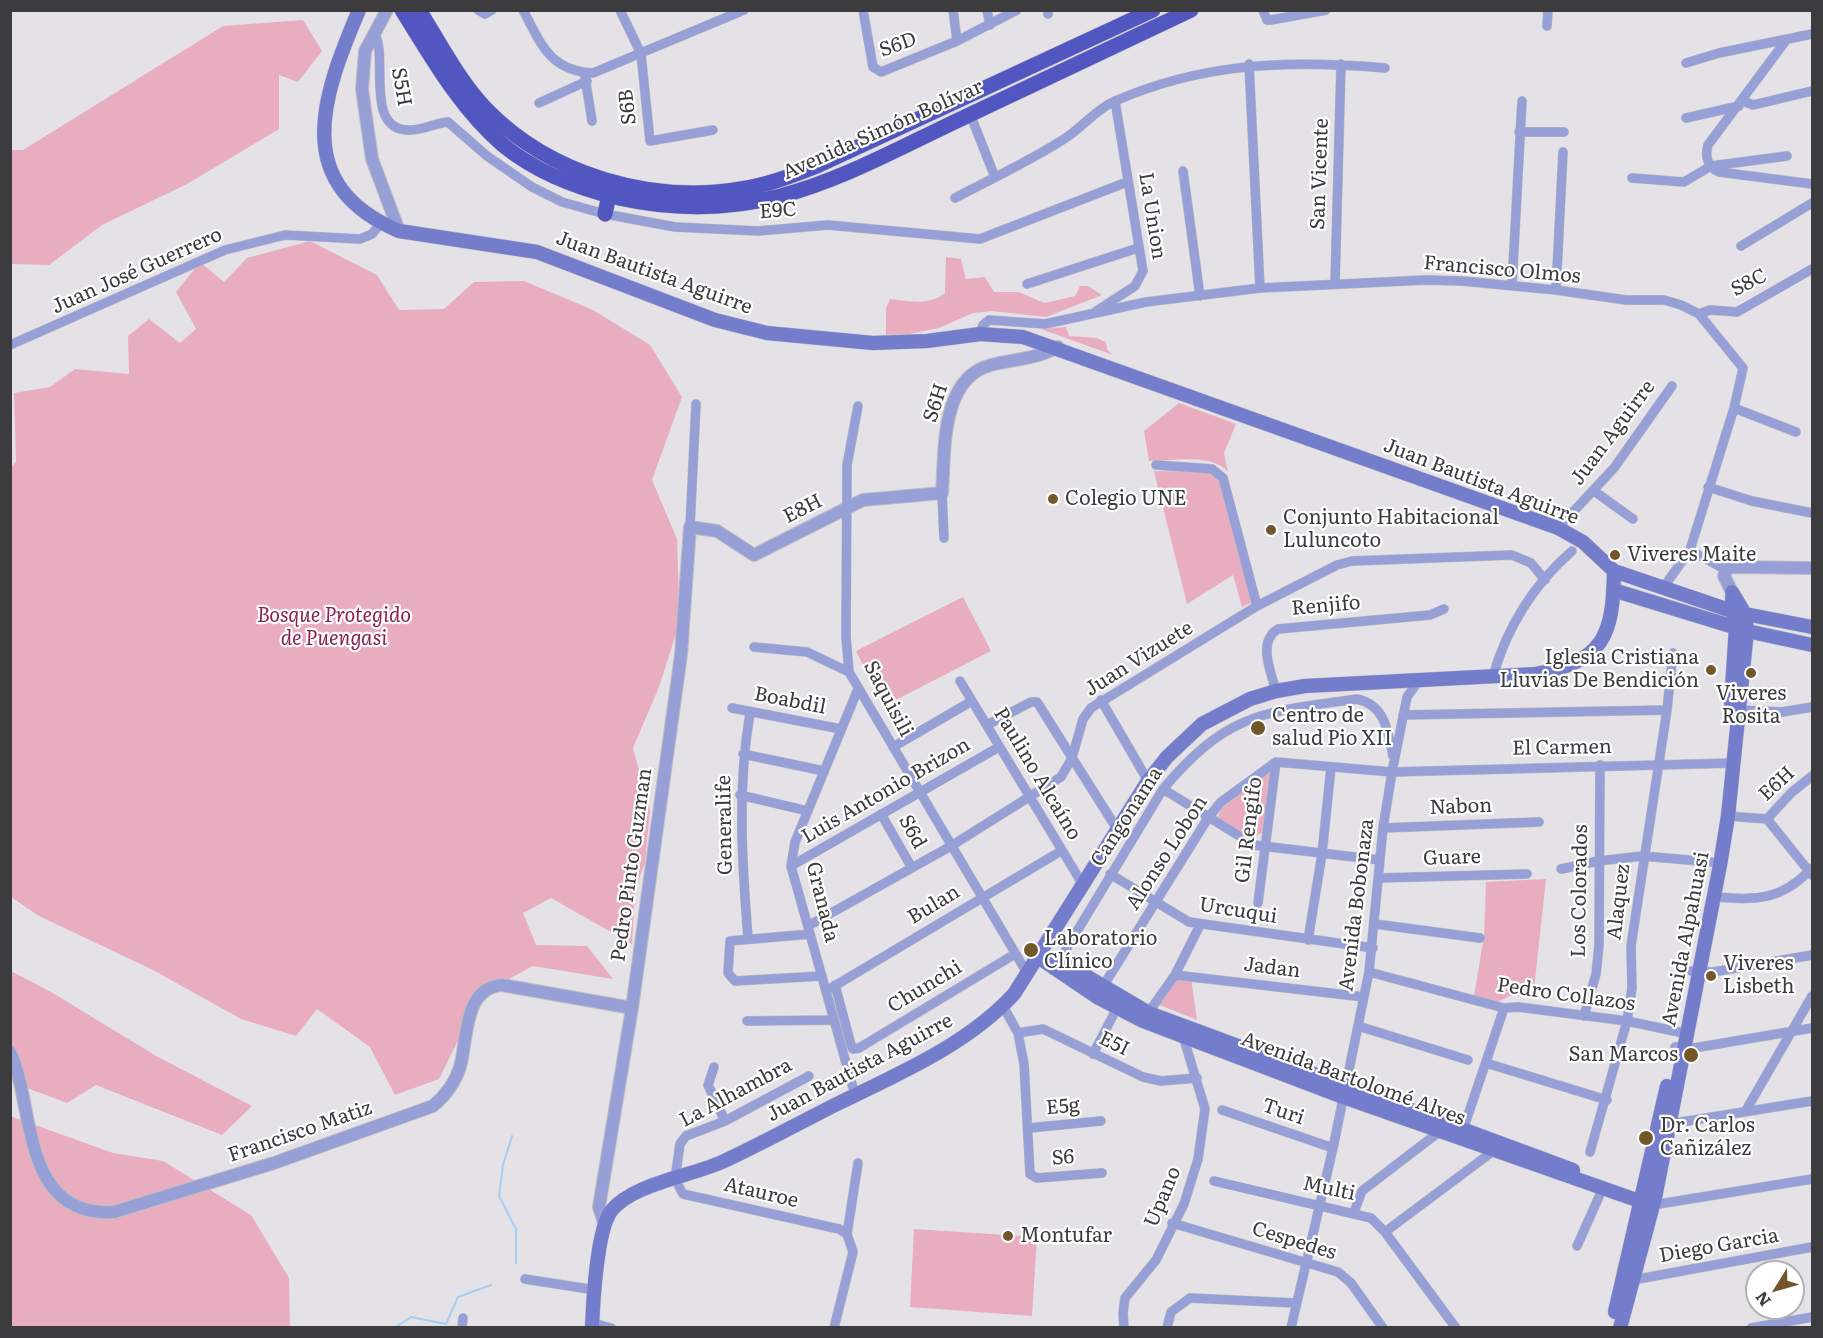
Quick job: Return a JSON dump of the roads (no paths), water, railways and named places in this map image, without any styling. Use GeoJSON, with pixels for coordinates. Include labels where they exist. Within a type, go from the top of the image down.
{"type":"FeatureCollection","features":[{"type":"Feature","properties":{"kind":"highway","name":"Avenida Simón Bolívar"},"geometry":{"type":"LineString","coordinates":[[402,10],[458,98],[479,123],[505,146],[553,176],[580,188],[650,204],[698,208],[767,201],[832,179],[1191,10]]}},
{"type":"Feature","properties":{"kind":"highway","name":"Avenida Simón Bolívar"},"geometry":{"type":"LineString","coordinates":[[419,10],[469,89],[501,124],[528,145],[560,164],[587,173],[648,189],[694,193],[766,184],[819,165],[1153,10]]}},
{"type":"Feature","properties":{"kind":"highway"},"geometry":{"type":"LineString","coordinates":[[605,214],[609,195]]}},
{"type":"Feature","properties":{"kind":"main road","name":"Juan Bautista Aguirre"},"geometry":{"type":"LineString","coordinates":[[359,10],[329,89],[323,141],[330,168],[344,193],[358,208],[381,223],[399,231],[537,252],[715,320],[767,333],[873,343],[927,341],[980,334],[1023,337],[1058,347],[1558,528],[1578,538],[1614,571],[1613,607],[1607,632],[1585,657],[1557,670],[1536,674],[1305,686],[1276,691],[1250,699],[1202,724],[1167,757],[1148,781],[1028,973],[1003,1006],[971,1032],[855,1095],[722,1162],[623,1200],[604,1223]]}},
{"type":"Feature","properties":{"kind":"main road"},"geometry":{"type":"LineString","coordinates":[[1614,571],[1740,613],[1812,627]]}},
{"type":"Feature","properties":{"kind":"main road"},"geometry":{"type":"LineString","coordinates":[[1614,590],[1741,629],[1812,645]]}},
{"type":"Feature","properties":{"kind":"main road","name":"Avenida Alpahuasi"},"geometry":{"type":"LineString","coordinates":[[1696,972],[1711,862],[1739,710],[1741,629],[1740,613],[1732,592]]}},
{"type":"Feature","properties":{"kind":"main road","name":"Avenida Alpahuasi"},"geometry":{"type":"LineString","coordinates":[[1620,1328],[1713,897],[1728,816],[1729,763],[1741,629]]}},
{"type":"Feature","properties":{"kind":"main road","name":"Avenida Bartolomé Alves"},"geometry":{"type":"LineString","coordinates":[[1040,953],[1118,1008],[1344,1092],[1440,1132],[1462,1134],[1492,1152],[1602,1190],[1648,1200]]}},
{"type":"Feature","properties":{"kind":"main road","name":"Avenida Bartolomé Alves"},"geometry":{"type":"LineString","coordinates":[[1057,964],[1102,988],[1146,1017],[1183,1036],[1648,1200]]}},
{"type":"Feature","properties":{"kind":"main road","name":"Avenida Alpahuasi"},"geometry":{"type":"LineString","coordinates":[[1611,1328],[1669,1124],[1680,1048]]}},
{"type":"Feature","properties":{"kind":"main road","name":"Pedro Pinto Guzman"},"geometry":{"type":"LineString","coordinates":[[592,1325],[604,1223]]}},
{"type":"Feature","properties":{"kind":"street"},"geometry":{"type":"LineString","coordinates":[[387,10],[365,51],[362,70],[366,130],[375,170],[399,231]]}},
{"type":"Feature","properties":{"kind":"street"},"geometry":{"type":"LineString","coordinates":[[478,10],[485,14],[492,10]]}},
{"type":"Feature","properties":{"kind":"street"},"geometry":{"type":"LineString","coordinates":[[523,10],[551,57],[561,66],[584,76]]}},
{"type":"Feature","properties":{"kind":"street","name":"S6B"},"geometry":{"type":"LineString","coordinates":[[620,10],[641,54],[650,141],[713,130]]}},
{"type":"Feature","properties":{"kind":"street"},"geometry":{"type":"LineString","coordinates":[[539,103],[584,76],[744,10]]}},
{"type":"Feature","properties":{"kind":"street","name":"S6D"},"geometry":{"type":"LineString","coordinates":[[863,10],[873,67],[878,72],[957,41]]}},
{"type":"Feature","properties":{"kind":"street"},"geometry":{"type":"LineString","coordinates":[[953,10],[957,41],[1017,10]]}},
{"type":"Feature","properties":{"kind":"street"},"geometry":{"type":"LineString","coordinates":[[987,10],[990,25]]}},
{"type":"Feature","properties":{"kind":"street"},"geometry":{"type":"LineString","coordinates":[[1263,10],[1267,20],[1271,21],[1326,10]]}},
{"type":"Feature","properties":{"kind":"street"},"geometry":{"type":"LineString","coordinates":[[1547,26],[1548,10]]}},
{"type":"Feature","properties":{"kind":"street","name":"S5H"},"geometry":{"type":"LineString","coordinates":[[374,33],[378,43],[381,96],[389,121],[404,130],[418,130],[448,122]]}},
{"type":"Feature","properties":{"kind":"street"},"geometry":{"type":"LineString","coordinates":[[1686,63],[1812,34]]}},
{"type":"Feature","properties":{"kind":"street"},"geometry":{"type":"LineString","coordinates":[[1787,39],[1741,104],[1708,145],[1706,152],[1711,166],[1719,172],[1812,184]]}},
{"type":"Feature","properties":{"kind":"street"},"geometry":{"type":"LineString","coordinates":[[1249,64],[1260,288]]}},
{"type":"Feature","properties":{"kind":"street"},"geometry":{"type":"LineString","coordinates":[[955,198],[1066,138],[1115,100],[1171,80],[1249,64],[1341,64],[1385,68]]}},
{"type":"Feature","properties":{"kind":"street","name":"San Vicente"},"geometry":{"type":"LineString","coordinates":[[1335,284],[1341,64]]}},
{"type":"Feature","properties":{"kind":"street"},"geometry":{"type":"LineString","coordinates":[[584,76],[592,121]]}},
{"type":"Feature","properties":{"kind":"street"},"geometry":{"type":"LineString","coordinates":[[1686,118],[1741,104],[1753,105],[1812,91]]}},
{"type":"Feature","properties":{"kind":"street","name":"La Union"},"geometry":{"type":"LineString","coordinates":[[1093,314],[1140,280],[1143,271],[1115,100]]}},
{"type":"Feature","properties":{"kind":"street"},"geometry":{"type":"LineString","coordinates":[[1512,285],[1522,101]]}},
{"type":"Feature","properties":{"kind":"street"},"geometry":{"type":"LineString","coordinates":[[970,114],[995,177]]}},
{"type":"Feature","properties":{"kind":"street","name":"E9C"},"geometry":{"type":"LineString","coordinates":[[448,122],[487,156],[532,187],[562,202],[605,214],[675,227],[720,231],[787,230],[828,225],[956,235],[969,240],[980,239],[1127,182]]}},
{"type":"Feature","properties":{"kind":"street"},"geometry":{"type":"LineString","coordinates":[[1520,132],[1564,132]]}},
{"type":"Feature","properties":{"kind":"street"},"geometry":{"type":"LineString","coordinates":[[1556,290],[1563,152]]}},
{"type":"Feature","properties":{"kind":"street"},"geometry":{"type":"LineString","coordinates":[[1632,178],[1684,182],[1711,166],[1786,156]]}},
{"type":"Feature","properties":{"kind":"street"},"geometry":{"type":"LineString","coordinates":[[1183,171],[1200,296]]}},
{"type":"Feature","properties":{"kind":"street"},"geometry":{"type":"LineString","coordinates":[[1741,246],[1812,203]]}},
{"type":"Feature","properties":{"kind":"street","name":"Juan José Guerrero"},"geometry":{"type":"LineString","coordinates":[[10,345],[225,250],[285,235],[360,239],[372,234],[381,223]]}},
{"type":"Feature","properties":{"kind":"street"},"geometry":{"type":"LineString","coordinates":[[1027,284],[1138,248]]}},
{"type":"Feature","properties":{"kind":"street","name":"S8C"},"geometry":{"type":"LineString","coordinates":[[1699,314],[1710,310],[1737,312],[1812,269]]}},
{"type":"Feature","properties":{"kind":"street","name":"Francisco Olmos"},"geometry":{"type":"LineString","coordinates":[[980,334],[983,325],[989,320],[1045,324],[1146,302],[1260,288],[1426,280],[1512,285],[1626,300],[1664,300],[1699,314]]}},
{"type":"Feature","properties":{"kind":"street"},"geometry":{"type":"LineString","coordinates":[[1663,588],[1690,550],[1734,408],[1742,365],[1725,348],[1699,314]]}},
{"type":"Feature","properties":{"kind":"street","name":"S6H"},"geometry":{"type":"LineString","coordinates":[[944,538],[942,493],[946,432],[962,383],[988,366],[1046,354],[1058,347]]}},
{"type":"Feature","properties":{"kind":"street","name":"Juan Aguirre"},"geometry":{"type":"LineString","coordinates":[[1558,528],[1594,491],[1672,386]]}},
{"type":"Feature","properties":{"kind":"street","name":"Pedro Pinto Guzman"},"geometry":{"type":"LineString","coordinates":[[604,1223],[599,1207],[632,1008],[681,655],[696,404]]}},
{"type":"Feature","properties":{"kind":"street","name":"Saquisili"},"geometry":{"type":"LineString","coordinates":[[858,406],[847,465],[846,637],[849,672],[1028,973]]}},
{"type":"Feature","properties":{"kind":"street"},"geometry":{"type":"LineString","coordinates":[[1734,408],[1796,432]]}},
{"type":"Feature","properties":{"kind":"street"},"geometry":{"type":"LineString","coordinates":[[1156,465],[1212,469],[1223,478],[1257,606]]}},
{"type":"Feature","properties":{"kind":"street"},"geometry":{"type":"LineString","coordinates":[[1708,487],[1752,501],[1812,513]]}},
{"type":"Feature","properties":{"kind":"street"},"geometry":{"type":"LineString","coordinates":[[1594,491],[1632,519]]}},
{"type":"Feature","properties":{"kind":"street","name":"E8H"},"geometry":{"type":"LineString","coordinates":[[690,527],[717,531],[754,555],[863,500],[942,493]]}},
{"type":"Feature","properties":{"kind":"street"},"geometry":{"type":"LineString","coordinates":[[1690,550],[1726,570],[1732,567],[1812,568]]}},
{"type":"Feature","properties":{"kind":"street"},"geometry":{"type":"LineString","coordinates":[[1492,676],[1506,634],[1545,580],[1572,551]]}},
{"type":"Feature","properties":{"kind":"street","name":"Juan Vizuete"},"geometry":{"type":"LineString","coordinates":[[809,930],[951,846],[1061,777],[1072,758],[1083,719],[1101,700],[1257,606],[1324,570],[1352,561],[1512,555],[1531,563],[1545,580]]}},
{"type":"Feature","properties":{"kind":"street","name":"Avenida Alpahuasi"},"geometry":{"type":"LineString","coordinates":[[1726,570],[1724,576],[1732,592]]}},
{"type":"Feature","properties":{"kind":"street","name":"Renjifo"},"geometry":{"type":"LineString","coordinates":[[1276,691],[1266,646],[1268,638],[1278,629],[1430,615],[1444,609]]}},
{"type":"Feature","properties":{"kind":"street"},"geometry":{"type":"LineString","coordinates":[[754,648],[807,652],[849,672]]}},
{"type":"Feature","properties":{"kind":"street","name":"Alaquez"},"geometry":{"type":"LineString","coordinates":[[1590,1152],[1607,1100],[1627,1022],[1632,988],[1630,946],[1667,710],[1673,653]]}},
{"type":"Feature","properties":{"kind":"street","name":"Avenida Bobonaza"},"geometry":{"type":"LineString","coordinates":[[1291,1328],[1365,997],[1373,948],[1383,828],[1403,715],[1407,697],[1419,680]]}},
{"type":"Feature","properties":{"kind":"street","name":"Paulino Alcaíno"},"geometry":{"type":"LineString","coordinates":[[960,681],[1083,885]]}},
{"type":"Feature","properties":{"kind":"street"},"geometry":{"type":"LineString","coordinates":[[1398,681],[1407,697]]}},
{"type":"Feature","properties":{"kind":"street","name":"Granada"},"geometry":{"type":"LineString","coordinates":[[855,1095],[791,866],[795,842],[858,689]]}},
{"type":"Feature","properties":{"kind":"street","name":"Cangonama"},"geometry":{"type":"LineString","coordinates":[[1057,964],[1163,789],[1205,746],[1240,722],[1271,711],[1357,699],[1366,701],[1379,711],[1388,731],[1393,767]]}},
{"type":"Feature","properties":{"kind":"street"},"geometry":{"type":"LineString","coordinates":[[1101,700],[1148,781]]}},
{"type":"Feature","properties":{"kind":"street"},"geometry":{"type":"LineString","coordinates":[[892,747],[972,701]]}},
{"type":"Feature","properties":{"kind":"street"},"geometry":{"type":"LineString","coordinates":[[987,725],[1031,702],[1036,702],[1117,829]]}},
{"type":"Feature","properties":{"kind":"street"},"geometry":{"type":"LineString","coordinates":[[1739,710],[1782,712],[1812,707]]}},
{"type":"Feature","properties":{"kind":"street","name":"Boabdil"},"geometry":{"type":"LineString","coordinates":[[732,708],[841,729]]}},
{"type":"Feature","properties":{"kind":"street"},"geometry":{"type":"LineString","coordinates":[[1403,715],[1667,710]]}},
{"type":"Feature","properties":{"kind":"street","name":"Generalife"},"geometry":{"type":"LineString","coordinates":[[748,938],[740,834],[740,795],[743,754],[750,713]]}},
{"type":"Feature","properties":{"kind":"street","name":"Luis Antonio Brizon"},"geometry":{"type":"LineString","coordinates":[[791,866],[999,747]]}},
{"type":"Feature","properties":{"kind":"street"},"geometry":{"type":"LineString","coordinates":[[743,754],[824,771]]}},
{"type":"Feature","properties":{"kind":"street"},"geometry":{"type":"LineString","coordinates":[[1276,762],[1331,767],[1393,767]]}},
{"type":"Feature","properties":{"kind":"street","name":"Alonso Lobon"},"geometry":{"type":"LineString","coordinates":[[1102,988],[1208,818],[1221,802],[1276,762]]}},
{"type":"Feature","properties":{"kind":"street","name":"Gil Rengifo"},"geometry":{"type":"LineString","coordinates":[[1258,903],[1276,762]]}},
{"type":"Feature","properties":{"kind":"street","name":"El Carmen"},"geometry":{"type":"LineString","coordinates":[[1393,767],[1729,763]]}},
{"type":"Feature","properties":{"kind":"street","name":"Los Colorados"},"geometry":{"type":"LineString","coordinates":[[1584,1016],[1598,960],[1600,765]]}},
{"type":"Feature","properties":{"kind":"street"},"geometry":{"type":"LineString","coordinates":[[1308,940],[1322,854],[1331,767]]}},
{"type":"Feature","properties":{"kind":"street","name":"E6H"},"geometry":{"type":"LineString","coordinates":[[1767,819],[1791,792],[1812,776]]}},
{"type":"Feature","properties":{"kind":"street"},"geometry":{"type":"LineString","coordinates":[[1163,789],[1244,840],[1264,847],[1380,860]]}},
{"type":"Feature","properties":{"kind":"street"},"geometry":{"type":"LineString","coordinates":[[740,795],[808,810]]}},
{"type":"Feature","properties":{"kind":"street","name":"S6d"},"geometry":{"type":"LineString","coordinates":[[881,814],[912,868]]}},
{"type":"Feature","properties":{"kind":"street"},"geometry":{"type":"LineString","coordinates":[[1713,897],[1770,896],[1797,883],[1811,871],[1767,819],[1728,816]]}},
{"type":"Feature","properties":{"kind":"street","name":"Nabon"},"geometry":{"type":"LineString","coordinates":[[1383,828],[1539,822]]}},
{"type":"Feature","properties":{"kind":"street","name":"Bulan"},"geometry":{"type":"LineString","coordinates":[[826,991],[1061,851]]}},
{"type":"Feature","properties":{"kind":"street"},"geometry":{"type":"LineString","coordinates":[[1561,869],[1598,861],[1643,856],[1711,862]]}},
{"type":"Feature","properties":{"kind":"street","name":"Urcuqui"},"geometry":{"type":"LineString","coordinates":[[1110,874],[1179,917],[1200,925],[1373,948]]}},
{"type":"Feature","properties":{"kind":"street","name":"Guare"},"geometry":{"type":"LineString","coordinates":[[1379,878],[1527,874]]}},
{"type":"Feature","properties":{"kind":"street"},"geometry":{"type":"LineString","coordinates":[[1375,924],[1480,938]]}},
{"type":"Feature","properties":{"kind":"street"},"geometry":{"type":"LineString","coordinates":[[1146,1017],[1175,975],[1200,925]]}},
{"type":"Feature","properties":{"kind":"street"},"geometry":{"type":"LineString","coordinates":[[809,930],[730,941],[728,973],[735,981],[822,976]]}},
{"type":"Feature","properties":{"kind":"street","name":"Chunchi"},"geometry":{"type":"LineString","coordinates":[[835,985],[853,1049],[859,1048],[1015,954]]}},
{"type":"Feature","properties":{"kind":"street"},"geometry":{"type":"LineString","coordinates":[[1696,972],[1812,955]]}},
{"type":"Feature","properties":{"kind":"street","name":"Pedro Collazos"},"geometry":{"type":"LineString","coordinates":[[1369,972],[1504,1008],[1518,1007],[1627,1022],[1683,1033]]}},
{"type":"Feature","properties":{"kind":"street","name":"Jadan"},"geometry":{"type":"LineString","coordinates":[[1175,975],[1365,997]]}},
{"type":"Feature","properties":{"kind":"street","name":"Francisco Matiz"},"geometry":{"type":"LineString","coordinates":[[10,1052],[36,1154],[49,1185],[57,1195],[96,1214],[114,1212],[274,1163],[434,1106],[445,1096],[456,1078],[472,1007],[480,994],[493,987],[502,986],[632,1008]]}},
{"type":"Feature","properties":{"kind":"street"},"geometry":{"type":"LineString","coordinates":[[1745,1112],[1812,996]]}},
{"type":"Feature","properties":{"kind":"street"},"geometry":{"type":"LineString","coordinates":[[1003,1006],[1018,1033],[1026,1077],[1029,1128]]}},
{"type":"Feature","properties":{"kind":"street"},"geometry":{"type":"LineString","coordinates":[[1093,1054],[1118,1008]]}},
{"type":"Feature","properties":{"kind":"street"},"geometry":{"type":"LineString","coordinates":[[1462,1134],[1504,1008]]}},
{"type":"Feature","properties":{"kind":"street"},"geometry":{"type":"LineString","coordinates":[[747,1021],[834,1020]]}},
{"type":"Feature","properties":{"kind":"street"},"geometry":{"type":"LineString","coordinates":[[1358,1026],[1468,1060]]}},
{"type":"Feature","properties":{"kind":"street"},"geometry":{"type":"LineString","coordinates":[[1680,1048],[1812,1028]]}},
{"type":"Feature","properties":{"kind":"street","name":"E5I"},"geometry":{"type":"LineString","coordinates":[[1018,1033],[1043,1029],[1143,1077],[1161,1081],[1197,1078]]}},
{"type":"Feature","properties":{"kind":"street","name":"Upano"},"geometry":{"type":"LineString","coordinates":[[1124,1328],[1125,1298],[1156,1260],[1172,1223],[1184,1204],[1202,1142],[1205,1109],[1183,1036]]}},
{"type":"Feature","properties":{"kind":"street"},"geometry":{"type":"LineString","coordinates":[[1486,1063],[1607,1100]]}},
{"type":"Feature","properties":{"kind":"street"},"geometry":{"type":"LineString","coordinates":[[714,1068],[708,1085],[725,1121]]}},
{"type":"Feature","properties":{"kind":"street","name":"La Alhambra"},"geometry":{"type":"LineString","coordinates":[[675,1179],[680,1144],[686,1136],[725,1121],[809,1076]]}},
{"type":"Feature","properties":{"kind":"street"},"geometry":{"type":"LineString","coordinates":[[1669,1124],[1812,1101]]}},
{"type":"Feature","properties":{"kind":"street","name":"Turi"},"geometry":{"type":"LineString","coordinates":[[1222,1110],[1333,1148]]}},
{"type":"Feature","properties":{"kind":"street","name":"E5g"},"geometry":{"type":"LineString","coordinates":[[1029,1128],[1101,1121]]}},
{"type":"Feature","properties":{"kind":"street","name":"S6"},"geometry":{"type":"LineString","coordinates":[[1029,1128],[1030,1174],[1037,1178],[1102,1173]]}},
{"type":"Feature","properties":{"kind":"street"},"geometry":{"type":"LineString","coordinates":[[1354,1212],[1362,1191],[1440,1132]]}},
{"type":"Feature","properties":{"kind":"street"},"geometry":{"type":"LineString","coordinates":[[1385,1232],[1492,1152]]}},
{"type":"Feature","properties":{"kind":"street"},"geometry":{"type":"LineString","coordinates":[[834,1328],[853,1252],[847,1234],[858,1163]]}},
{"type":"Feature","properties":{"kind":"street","name":"Atauroe"},"geometry":{"type":"LineString","coordinates":[[675,1179],[684,1194],[839,1229],[847,1234]]}},
{"type":"Feature","properties":{"kind":"street","name":"Avenida Bartolomé Alves"},"geometry":{"type":"LineString","coordinates":[[1648,1200],[1669,1203],[1812,1179]]}},
{"type":"Feature","properties":{"kind":"street","name":"Multi"},"geometry":{"type":"LineString","coordinates":[[1214,1181],[1354,1212],[1371,1218],[1385,1232],[1456,1328]]}},
{"type":"Feature","properties":{"kind":"street"},"geometry":{"type":"LineString","coordinates":[[1577,1246],[1602,1190]]}},
{"type":"Feature","properties":{"kind":"street","name":"Cespedes"},"geometry":{"type":"LineString","coordinates":[[1172,1223],[1334,1271],[1345,1277],[1383,1328]]}},
{"type":"Feature","properties":{"kind":"street","name":"Diego Garcia"},"geometry":{"type":"LineString","coordinates":[[1632,1280],[1812,1248]]}},
{"type":"Feature","properties":{"kind":"street"},"geometry":{"type":"LineString","coordinates":[[525,1279],[595,1290]]}},
{"type":"Feature","properties":{"kind":"street"},"geometry":{"type":"LineString","coordinates":[[1167,1328],[1171,1312],[1190,1298],[1295,1303]]}},
{"type":"Feature","properties":{"kind":"street"},"geometry":{"type":"LineString","coordinates":[[1751,1328],[1812,1317]]}},
{"type":"Feature","properties":{"kind":"street"},"geometry":{"type":"LineString","coordinates":[[592,1325],[611,1328]]}},
{"type":"Feature","properties":{"kind":"waterway"},"geometry":{"type":"LineString","coordinates":[[512,1136],[503,1165],[499,1196],[516,1229],[516,1263]]}},
{"type":"Feature","properties":{"kind":"waterway"},"geometry":{"type":"LineString","coordinates":[[394,1328],[411,1317],[446,1324],[458,1297],[491,1285]]}},
{"type":"Feature","properties":{"kind":"place","name":"Colegio UNE"},"geometry":{"type":"Point","coordinates":[1053,499]}},
{"type":"Feature","properties":{"kind":"place","name":"Conjunto Habitacional Luluncoto"},"geometry":{"type":"Point","coordinates":[1271,530]}},
{"type":"Feature","properties":{"kind":"place","name":"Viveres Maite"},"geometry":{"type":"Point","coordinates":[1615,555]}},
{"type":"Feature","properties":{"kind":"place","name":"Iglesia Cristiana Lluvias De Bendición"},"geometry":{"type":"Point","coordinates":[1711,670]}},
{"type":"Feature","properties":{"kind":"place","name":"Viveres Rosita"},"geometry":{"type":"Point","coordinates":[1751,673]}},
{"type":"Feature","properties":{"kind":"place","name":"Centro de salud Pio XII"},"geometry":{"type":"Point","coordinates":[1258,728]}},
{"type":"Feature","properties":{"kind":"place","name":"Laboratorio Clínico"},"geometry":{"type":"Point","coordinates":[1031,950]}},
{"type":"Feature","properties":{"kind":"place","name":"Viveres Lisbeth"},"geometry":{"type":"Point","coordinates":[1711,976]}},
{"type":"Feature","properties":{"kind":"place","name":"San Marcos"},"geometry":{"type":"Point","coordinates":[1691,1055]}},
{"type":"Feature","properties":{"kind":"place","name":"Dr. Carlos Cañizález"},"geometry":{"type":"Point","coordinates":[1646,1138]}},
{"type":"Feature","properties":{"kind":"place","name":"Montufar"},"geometry":{"type":"Point","coordinates":[1008,1236]}},
{"type":"Feature","properties":{"kind":"park label","name":"Bosque Protegido de Puengasi"},"geometry":{"type":"Point","coordinates":[334,628]}}]}
